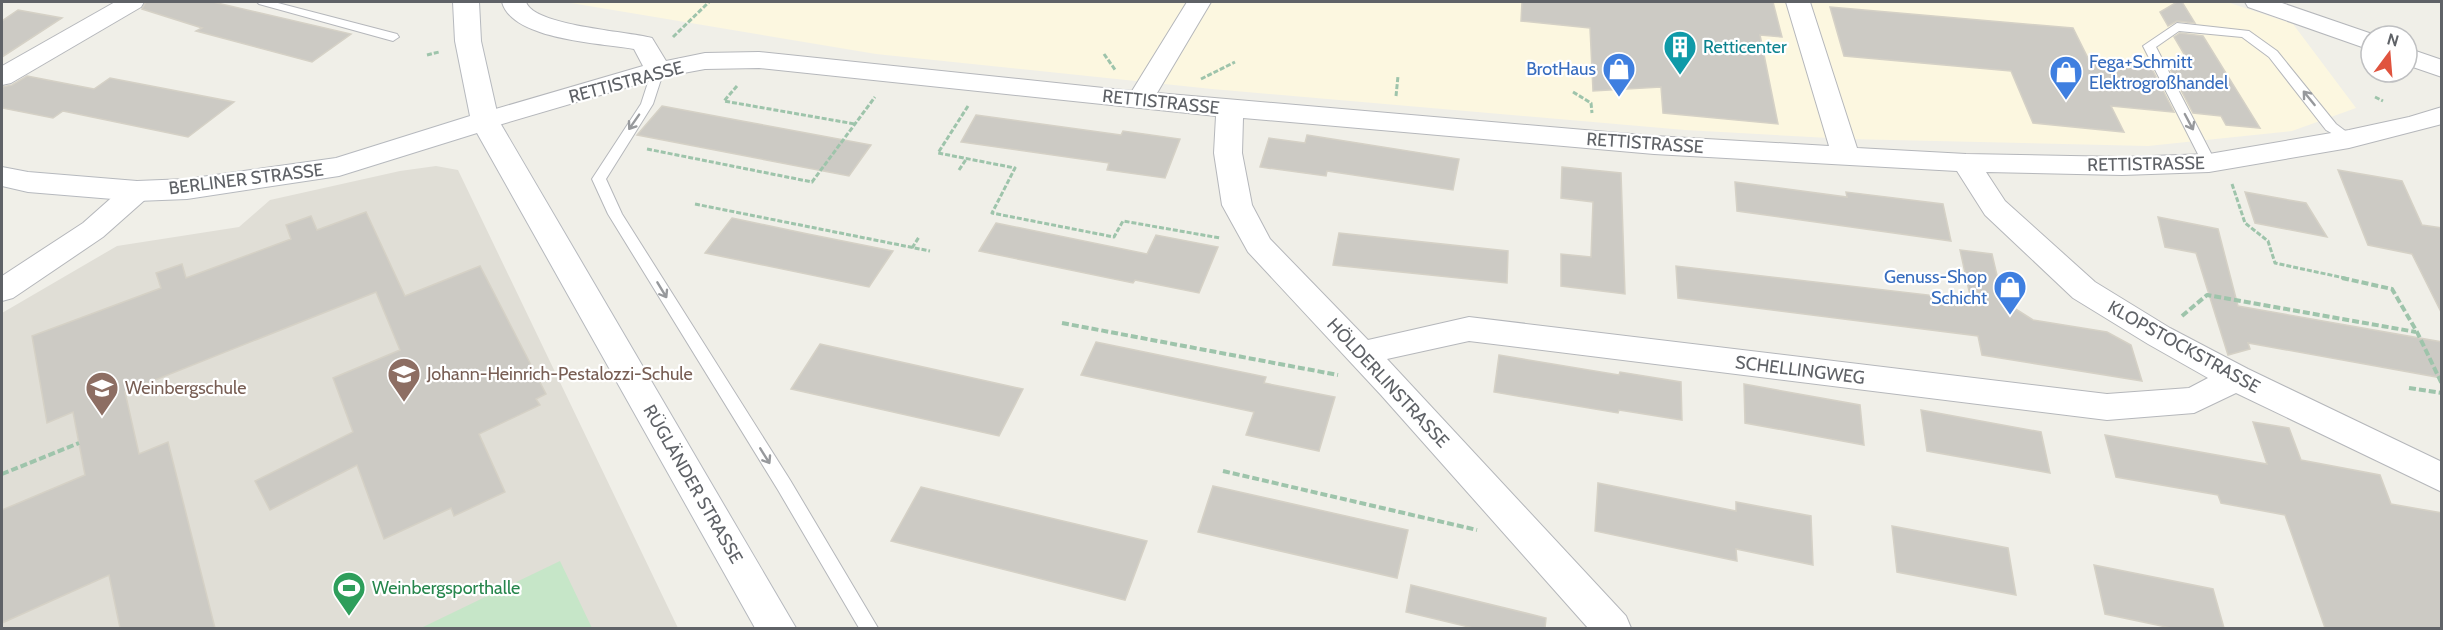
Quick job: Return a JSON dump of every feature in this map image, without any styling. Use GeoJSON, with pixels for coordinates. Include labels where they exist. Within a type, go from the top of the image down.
{"type":"FeatureCollection","features":[{"type":"Feature","properties":{"kind":"main road","name":"RÜGLÄNDER STRASSE"},"geometry":{"type":"LineString","coordinates":[[466,2],[468,41],[485,121],[776,628]]}},
{"type":"Feature","properties":{"kind":"main road","name":"BERLINER STRASSE"},"geometry":{"type":"LineString","coordinates":[[2,177],[28,182],[137,191],[187,189],[339,167],[485,121]]}},
{"type":"Feature","properties":{"kind":"street"},"geometry":{"type":"LineString","coordinates":[[2,77],[132,2]]}},
{"type":"Feature","properties":{"kind":"street"},"geometry":{"type":"LineString","coordinates":[[514,2],[515,8],[526,19],[541,26],[643,43],[658,69]]}},
{"type":"Feature","properties":{"kind":"street"},"geometry":{"type":"LineString","coordinates":[[1140,100],[1199,2]]}},
{"type":"Feature","properties":{"kind":"street"},"geometry":{"type":"LineString","coordinates":[[1798,2],[1845,157]]}},
{"type":"Feature","properties":{"kind":"street"},"geometry":{"type":"LineString","coordinates":[[2257,2],[2359,38]]}},
{"type":"Feature","properties":{"kind":"street","name":"RETTISTRASSE"},"geometry":{"type":"LineString","coordinates":[[485,121],[658,69],[705,62],[759,60],[1230,109],[1654,145],[1966,163],[2122,166],[2209,163],[2349,139],[2416,124],[2442,115]]}},
{"type":"Feature","properties":{"kind":"street"},"geometry":{"type":"LineString","coordinates":[[2419,60],[2442,69]]}},
{"type":"Feature","properties":{"kind":"street","name":"HÖLDERLINSTRASSE"},"geometry":{"type":"LineString","coordinates":[[1230,109],[1228,153],[1237,205],[1259,245],[1393,386],[1532,543],[1612,628]]}},
{"type":"Feature","properties":{"kind":"street","name":"KLOPSTOCKSTRASSE"},"geometry":{"type":"LineString","coordinates":[[1966,163],[1995,208],[2084,290],[2159,336],[2236,378],[2442,478]]}},
{"type":"Feature","properties":{"kind":"street"},"geometry":{"type":"LineString","coordinates":[[2,290],[93,230],[137,191]]}},
{"type":"Feature","properties":{"kind":"street","name":"SCHELLINGWEG"},"geometry":{"type":"LineString","coordinates":[[1362,353],[1469,330],[2107,407],[2194,400],[2236,378]]}},
{"type":"Feature","properties":{"kind":"lane"},"geometry":{"type":"LineString","coordinates":[[263,2],[393,37]]}},
{"type":"Feature","properties":{"kind":"lane"},"geometry":{"type":"LineString","coordinates":[[2209,163],[2149,46],[2177,27],[2245,34],[2273,54],[2331,127],[2349,139]]}},
{"type":"Feature","properties":{"kind":"lane"},"geometry":{"type":"LineString","coordinates":[[658,69],[646,104],[599,179],[615,214],[784,485],[869,628]]}},
{"type":"Feature","properties":{"kind":"path"},"geometry":{"type":"LineString","coordinates":[[668,42],[709,2]]}},
{"type":"Feature","properties":{"kind":"path"},"geometry":{"type":"LineString","coordinates":[[428,55],[439,52]]}},
{"type":"Feature","properties":{"kind":"path"},"geometry":{"type":"LineString","coordinates":[[759,60],[724,101],[855,124]]}},
{"type":"Feature","properties":{"kind":"path"},"geometry":{"type":"LineString","coordinates":[[619,144],[812,182],[892,73]]}},
{"type":"Feature","properties":{"kind":"path"},"geometry":{"type":"LineString","coordinates":[[983,83],[938,153],[1015,168],[992,213],[1114,237],[1123,220],[1259,245]]}},
{"type":"Feature","properties":{"kind":"path"},"geometry":{"type":"LineString","coordinates":[[1573,92],[1591,103],[1593,120]]}},
{"type":"Feature","properties":{"kind":"path"},"geometry":{"type":"LineString","coordinates":[[2375,97],[2383,101]]}},
{"type":"Feature","properties":{"kind":"path"},"geometry":{"type":"LineString","coordinates":[[959,170],[967,159]]}},
{"type":"Feature","properties":{"kind":"path"},"geometry":{"type":"LineString","coordinates":[[2209,163],[2232,184],[2245,223],[2268,241],[2275,263],[2392,289],[2417,332],[2442,384]]}},
{"type":"Feature","properties":{"kind":"path"},"geometry":{"type":"LineString","coordinates":[[695,204],[930,252]]}},
{"type":"Feature","properties":{"kind":"path"},"geometry":{"type":"LineString","coordinates":[[912,248],[919,237]]}},
{"type":"Feature","properties":{"kind":"path"},"geometry":{"type":"LineString","coordinates":[[2159,336],[2207,295],[2417,332]]}},
{"type":"Feature","properties":{"kind":"path"},"geometry":{"type":"LineString","coordinates":[[1062,323],[1393,386]]}},
{"type":"Feature","properties":{"kind":"path"},"geometry":{"type":"LineString","coordinates":[[2409,388],[2442,393]]}},
{"type":"Feature","properties":{"kind":"path"},"geometry":{"type":"LineString","coordinates":[[2,474],[79,443]]}},
{"type":"Feature","properties":{"kind":"path"},"geometry":{"type":"LineString","coordinates":[[1223,471],[1532,543]]}},
{"type":"Feature","properties":{"kind":"shaded area"},"geometry":{"type":"Polygon","coordinates":[[[565,2],[2227,2],[2293,24],[2356,108],[2292,131],[2148,146],[1848,139],[1685,130],[1212,89],[876,54],[565,2]]]}},
{"type":"Feature","properties":{"kind":"shaded area"},"geometry":{"type":"Polygon","coordinates":[[[436,166],[458,170],[678,628],[2,628],[2,313],[117,246],[239,227],[270,200],[400,171],[436,166]]]}},
{"type":"Feature","properties":{"kind":"green space"},"geometry":{"type":"Polygon","coordinates":[[[560,561],[592,628],[421,628],[560,561]]]}},
{"type":"Feature","properties":{"kind":"building"},"geometry":{"type":"Polygon","coordinates":[[[146,2],[213,2],[351,34],[312,62],[196,31],[202,28],[142,9],[146,2]]]}},
{"type":"Feature","properties":{"kind":"building","name":"Retticenter"},"geometry":{"type":"Polygon","coordinates":[[[1522,2],[1773,2],[1782,37],[1760,35],[1778,124],[1663,113],[1661,87],[1593,91],[1590,28],[1521,21],[1522,2]]]}},
{"type":"Feature","properties":{"kind":"building"},"geometry":{"type":"Polygon","coordinates":[[[2177,2],[2182,2],[2195,23],[2177,21],[2168,26],[2160,12],[2177,2]]]}},
{"type":"Feature","properties":{"kind":"building"},"geometry":{"type":"Polygon","coordinates":[[[1830,7],[2073,28],[2089,60],[2150,65],[2174,112],[2111,106],[2124,132],[2033,123],[2011,71],[1844,56],[1830,7]]]}},
{"type":"Feature","properties":{"kind":"building"},"geometry":{"type":"Polygon","coordinates":[[[18,10],[62,18],[2,57],[2,21],[18,10]]]}},
{"type":"Feature","properties":{"kind":"building"},"geometry":{"type":"Polygon","coordinates":[[[2180,33],[2203,36],[2260,128],[2226,125],[2221,116],[2193,113],[2169,67],[2193,69],[2174,37],[2180,33]]]}},
{"type":"Feature","properties":{"kind":"building"},"geometry":{"type":"Polygon","coordinates":[[[27,76],[94,89],[110,78],[234,102],[188,137],[63,111],[53,118],[2,108],[2,87],[12,85],[27,76]]]}},
{"type":"Feature","properties":{"kind":"building"},"geometry":{"type":"Polygon","coordinates":[[[662,106],[871,145],[849,176],[637,135],[662,106]]]}},
{"type":"Feature","properties":{"kind":"building"},"geometry":{"type":"Polygon","coordinates":[[[976,115],[1121,135],[1123,131],[1180,139],[1165,178],[1107,170],[1109,163],[961,142],[976,115]]]}},
{"type":"Feature","properties":{"kind":"building"},"geometry":{"type":"Polygon","coordinates":[[[1307,135],[1459,159],[1453,190],[1327,171],[1326,176],[1260,167],[1269,138],[1305,143],[1307,135]]]}},
{"type":"Feature","properties":{"kind":"building"},"geometry":{"type":"Polygon","coordinates":[[[1562,167],[1621,173],[1625,294],[1561,286],[1561,254],[1591,257],[1593,202],[1561,198],[1562,167]]]}},
{"type":"Feature","properties":{"kind":"building"},"geometry":{"type":"Polygon","coordinates":[[[2338,170],[2402,181],[2422,225],[2442,228],[2442,314],[2412,254],[2368,245],[2338,170]]]}},
{"type":"Feature","properties":{"kind":"building"},"geometry":{"type":"Polygon","coordinates":[[[1735,182],[1847,197],[1846,192],[1943,204],[1951,241],[1737,211],[1735,182]]]}},
{"type":"Feature","properties":{"kind":"building"},"geometry":{"type":"Polygon","coordinates":[[[2245,192],[2306,203],[2327,237],[2255,223],[2245,192]]]}},
{"type":"Feature","properties":{"kind":"building"},"geometry":{"type":"Polygon","coordinates":[[[366,212],[405,296],[480,266],[546,394],[536,399],[540,405],[479,434],[505,492],[454,516],[451,508],[384,539],[357,465],[270,510],[255,481],[353,432],[333,378],[400,350],[376,292],[125,392],[139,454],[168,442],[215,628],[120,628],[109,575],[2,623],[2,510],[85,475],[73,412],[47,423],[32,336],[161,288],[156,273],[182,264],[186,278],[291,239],[286,225],[311,216],[317,230],[366,212]]]}},
{"type":"Feature","properties":{"kind":"building"},"geometry":{"type":"Polygon","coordinates":[[[2158,217],[2218,229],[2238,306],[2442,342],[2442,378],[2248,343],[2250,349],[2228,355],[2196,253],[2165,247],[2158,217]]]}},
{"type":"Feature","properties":{"kind":"building"},"geometry":{"type":"Polygon","coordinates":[[[732,218],[893,251],[869,287],[705,253],[732,218]]]}},
{"type":"Feature","properties":{"kind":"building"},"geometry":{"type":"Polygon","coordinates":[[[996,223],[1147,254],[1156,235],[1218,247],[1199,293],[1135,280],[1133,283],[979,251],[996,223]]]}},
{"type":"Feature","properties":{"kind":"building"},"geometry":{"type":"Polygon","coordinates":[[[1339,233],[1508,251],[1507,283],[1333,265],[1339,233]]]}},
{"type":"Feature","properties":{"kind":"building"},"geometry":{"type":"Polygon","coordinates":[[[1960,250],[1992,254],[2003,301],[2033,320],[2107,332],[2131,345],[2142,381],[1982,355],[1978,336],[1678,298],[1676,266],[1971,300],[1960,250]]]}},
{"type":"Feature","properties":{"kind":"building"},"geometry":{"type":"Polygon","coordinates":[[[1096,342],[1266,377],[1264,383],[1335,397],[1319,451],[1246,435],[1254,412],[1081,375],[1096,342]]]}},
{"type":"Feature","properties":{"kind":"building"},"geometry":{"type":"Polygon","coordinates":[[[820,344],[1023,389],[999,436],[791,389],[820,344]]]}},
{"type":"Feature","properties":{"kind":"building"},"geometry":{"type":"Polygon","coordinates":[[[1499,355],[1619,375],[1620,372],[1681,382],[1682,420],[1619,410],[1618,413],[1494,392],[1499,355]]]}},
{"type":"Feature","properties":{"kind":"building"},"geometry":{"type":"Polygon","coordinates":[[[1744,384],[1860,405],[1864,445],[1745,423],[1744,384]]]}},
{"type":"Feature","properties":{"kind":"building"},"geometry":{"type":"Polygon","coordinates":[[[1921,410],[2041,432],[2050,473],[1927,451],[1921,410]]]}},
{"type":"Feature","properties":{"kind":"building"},"geometry":{"type":"Polygon","coordinates":[[[2253,422],[2289,428],[2301,460],[2380,475],[2391,504],[2442,513],[2442,628],[2325,628],[2285,515],[2221,503],[2218,495],[2116,477],[2105,435],[2267,464],[2253,422]]]}},
{"type":"Feature","properties":{"kind":"building"},"geometry":{"type":"Polygon","coordinates":[[[1598,483],[1736,511],[1736,502],[1811,516],[1813,565],[1736,549],[1737,561],[1595,531],[1598,483]]]}},
{"type":"Feature","properties":{"kind":"building"},"geometry":{"type":"Polygon","coordinates":[[[1213,486],[1408,530],[1397,578],[1198,532],[1213,486]]]}},
{"type":"Feature","properties":{"kind":"building"},"geometry":{"type":"Polygon","coordinates":[[[921,487],[1147,541],[1125,600],[891,541],[921,487]]]}},
{"type":"Feature","properties":{"kind":"building"},"geometry":{"type":"Polygon","coordinates":[[[1892,526],[2008,548],[2016,595],[1897,572],[1892,526]]]}},
{"type":"Feature","properties":{"kind":"building"},"geometry":{"type":"Polygon","coordinates":[[[2094,565],[2213,589],[2224,628],[2171,628],[2105,614],[2094,565]]]}},
{"type":"Feature","properties":{"kind":"building"},"geometry":{"type":"Polygon","coordinates":[[[1411,585],[1546,618],[1545,628],[1473,628],[1406,612],[1411,585]]]}},
{"type":"Feature","properties":{"kind":"place","name":"Retticenter"},"geometry":{"type":"Point","coordinates":[1680,76]}},
{"type":"Feature","properties":{"kind":"place","name":"BrotHaus"},"geometry":{"type":"Point","coordinates":[1619,98]}},
{"type":"Feature","properties":{"kind":"place","name":"Fega+Schmitt Elektrogroßhandel"},"geometry":{"type":"Point","coordinates":[2066,101]}},
{"type":"Feature","properties":{"kind":"place","name":"Genuss-Shop Schicht"},"geometry":{"type":"Point","coordinates":[2010,316]}},
{"type":"Feature","properties":{"kind":"place","name":"Johann-Heinrich-Pestalozzi-Schule"},"geometry":{"type":"Point","coordinates":[404,403]}},
{"type":"Feature","properties":{"kind":"place","name":"Weinbergschule"},"geometry":{"type":"Point","coordinates":[102,417]}},
{"type":"Feature","properties":{"kind":"place","name":"Weinbergsporthalle"},"geometry":{"type":"Point","coordinates":[349,617]}}]}
